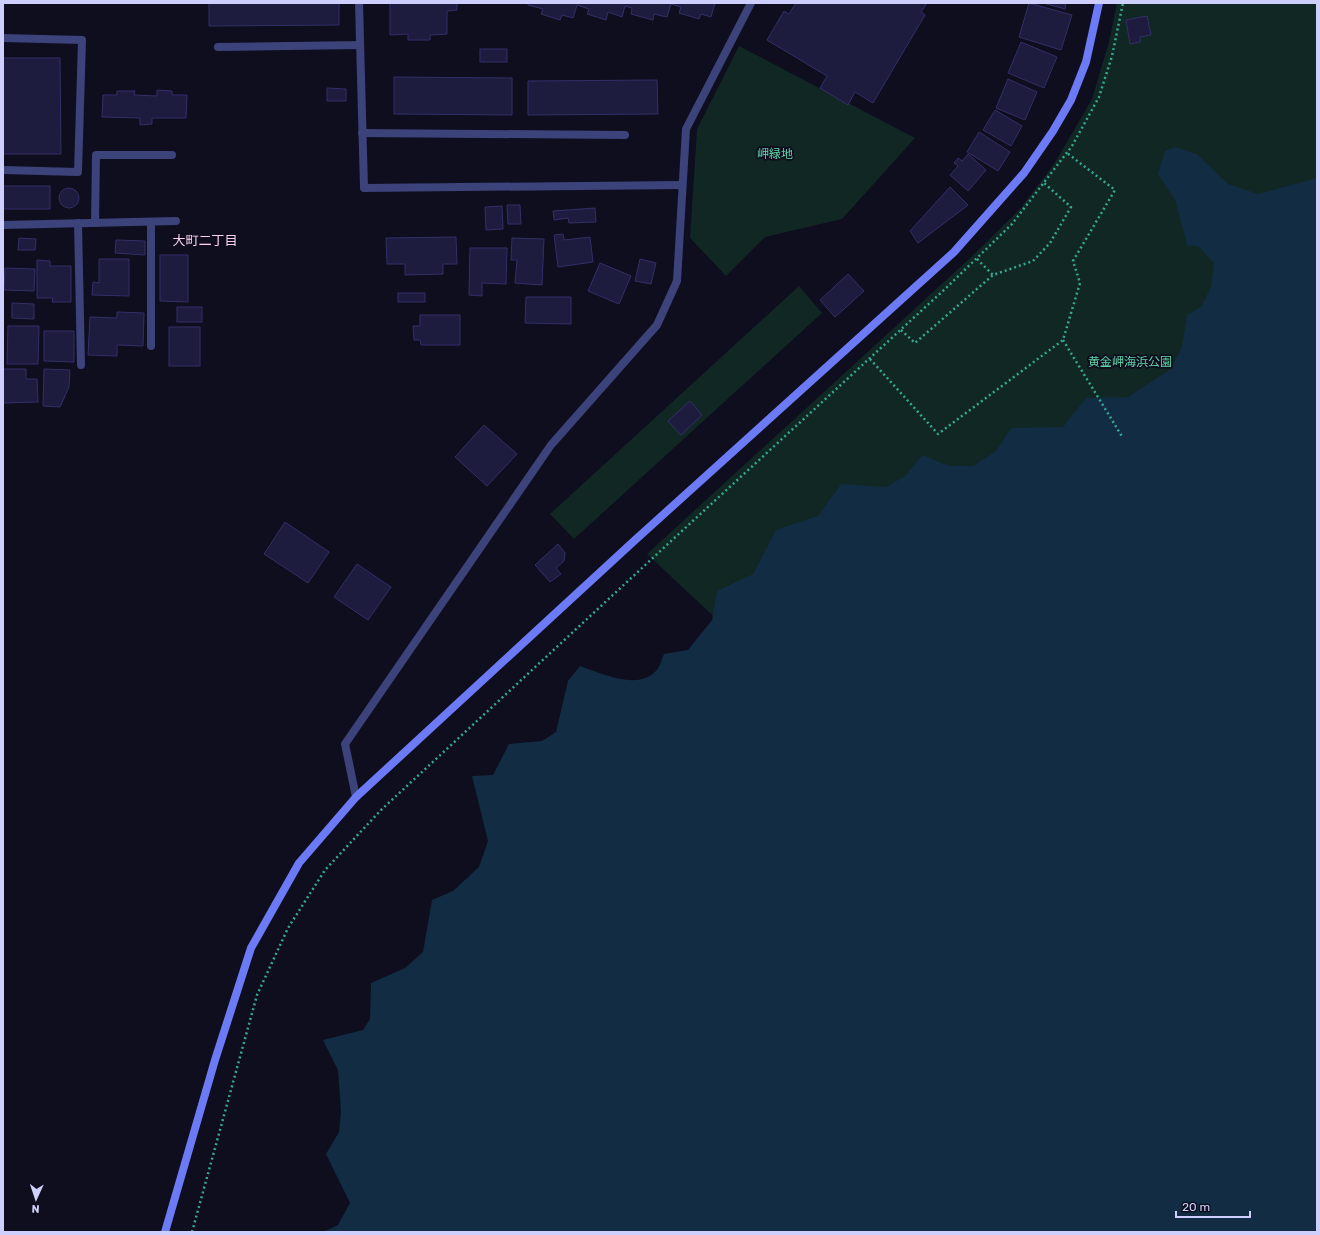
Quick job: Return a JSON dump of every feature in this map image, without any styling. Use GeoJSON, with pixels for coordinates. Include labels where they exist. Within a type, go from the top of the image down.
{"type":"FeatureCollection","features":[{"type":"Feature","properties":{"kind":"street"},"geometry":{"type":"LineString","coordinates":[[359,3],[364,188],[682,185]]}},
{"type":"Feature","properties":{"kind":"street"},"geometry":{"type":"LineString","coordinates":[[356,797],[345,744],[551,444],[657,325],[677,281],[686,129],[751,3]]}},
{"type":"Feature","properties":{"kind":"street"},"geometry":{"type":"LineString","coordinates":[[165,1232],[251,948],[299,863],[356,797],[646,530],[954,252],[1024,173],[1053,131],[1071,100],[1086,62],[1098,3]]}},
{"type":"Feature","properties":{"kind":"street"},"geometry":{"type":"LineString","coordinates":[[3,38],[82,40],[78,172],[3,170]]}},
{"type":"Feature","properties":{"kind":"street"},"geometry":{"type":"LineString","coordinates":[[218,47],[360,45]]}},
{"type":"Feature","properties":{"kind":"street"},"geometry":{"type":"LineString","coordinates":[[362,132],[626,135]]}},
{"type":"Feature","properties":{"kind":"street"},"geometry":{"type":"LineString","coordinates":[[95,223],[96,155],[172,155]]}},
{"type":"Feature","properties":{"kind":"street"},"geometry":{"type":"LineString","coordinates":[[3,225],[176,221]]}},
{"type":"Feature","properties":{"kind":"street"},"geometry":{"type":"LineString","coordinates":[[151,222],[151,346]]}},
{"type":"Feature","properties":{"kind":"street"},"geometry":{"type":"LineString","coordinates":[[78,223],[81,365]]}},
{"type":"Feature","properties":{"kind":"path"},"geometry":{"type":"LineString","coordinates":[[192,1232],[258,995],[288,928],[324,870],[381,810],[870,359],[938,434],[1063,340],[1080,283],[1073,261],[1116,190],[1067,153]]}},
{"type":"Feature","properties":{"kind":"path"},"geometry":{"type":"LineString","coordinates":[[902,330],[915,343],[993,275],[1033,261],[1050,243],[1071,207],[1044,183]]}},
{"type":"Feature","properties":{"kind":"path"},"geometry":{"type":"LineString","coordinates":[[977,259],[993,275]]}},
{"type":"Feature","properties":{"kind":"path"},"geometry":{"type":"LineString","coordinates":[[1063,340],[1123,438]]}},
{"type":"Feature","properties":{"kind":"green space","name":"黄金岬海浜公園"},"geometry":{"type":"Polygon","coordinates":[[[1117,3],[1317,3],[1317,483],[789,687],[647,554],[968,260],[1020,209],[1054,164],[1092,99],[1109,42],[1117,3]]]}},
{"type":"Feature","properties":{"kind":"green space","name":"岬緑地"},"geometry":{"type":"Polygon","coordinates":[[[739,46],[915,138],[842,219],[765,237],[726,276],[690,238],[697,129],[739,46]]]}},
{"type":"Feature","properties":{"kind":"green space"},"geometry":{"type":"Polygon","coordinates":[[[799,286],[822,313],[574,539],[550,514],[799,286]]]}},
{"type":"Feature","properties":{"kind":"water"},"geometry":{"type":"Polygon","coordinates":[[[1175,147],[1197,154],[1228,184],[1258,194],[1317,178],[1317,1232],[323,1232],[338,1225],[350,1203],[326,1154],[339,1132],[341,1112],[338,1070],[323,1040],[363,1030],[370,1019],[371,983],[405,968],[423,952],[432,900],[453,891],[479,867],[488,841],[472,776],[493,775],[509,744],[542,741],[556,732],[568,681],[580,666],[619,679],[639,680],[648,677],[656,671],[664,654],[688,650],[712,620],[717,591],[753,574],[776,530],[818,516],[841,484],[886,487],[905,476],[922,455],[949,466],[973,466],[996,451],[1011,428],[1063,427],[1086,398],[1128,397],[1171,369],[1182,347],[1187,315],[1201,307],[1211,287],[1214,263],[1199,247],[1187,245],[1175,200],[1158,174],[1165,151],[1175,147]]]}},
{"type":"Feature","properties":{"kind":"building"},"geometry":{"type":"Polygon","coordinates":[[[209,3],[339,3],[339,25],[209,26],[209,3]]]}},
{"type":"Feature","properties":{"kind":"building"},"geometry":{"type":"Polygon","coordinates":[[[390,3],[457,3],[457,10],[447,11],[447,34],[430,35],[430,40],[408,40],[408,34],[390,35],[390,3]]]}},
{"type":"Feature","properties":{"kind":"building"},"geometry":{"type":"Polygon","coordinates":[[[528,3],[715,3],[711,17],[701,14],[699,19],[679,13],[681,7],[671,4],[667,17],[654,14],[653,20],[631,14],[632,8],[625,6],[622,17],[608,12],[606,20],[587,14],[589,9],[577,5],[573,18],[562,15],[560,20],[541,14],[543,9],[528,5],[528,3]]]}},
{"type":"Feature","properties":{"kind":"building"},"geometry":{"type":"Polygon","coordinates":[[[796,3],[927,3],[921,12],[925,15],[873,103],[855,92],[848,105],[820,88],[827,76],[767,40],[784,11],[789,14],[796,3]]]}},
{"type":"Feature","properties":{"kind":"building"},"geometry":{"type":"Polygon","coordinates":[[[1029,3],[1072,15],[1061,50],[1019,37],[1029,3]]]}},
{"type":"Feature","properties":{"kind":"building"},"geometry":{"type":"Polygon","coordinates":[[[1043,3],[1066,3],[1065,9],[1043,3]]]}},
{"type":"Feature","properties":{"kind":"building"},"geometry":{"type":"Polygon","coordinates":[[[1147,16],[1151,35],[1140,37],[1140,42],[1130,44],[1126,20],[1147,16]]]}},
{"type":"Feature","properties":{"kind":"building"},"geometry":{"type":"Polygon","coordinates":[[[1021,42],[1057,57],[1044,88],[1008,73],[1021,42]]]}},
{"type":"Feature","properties":{"kind":"building"},"geometry":{"type":"Polygon","coordinates":[[[480,49],[507,49],[507,62],[480,62],[480,49]]]}},
{"type":"Feature","properties":{"kind":"building"},"geometry":{"type":"Polygon","coordinates":[[[3,58],[60,58],[61,154],[3,154],[3,58]]]}},
{"type":"Feature","properties":{"kind":"building"},"geometry":{"type":"Polygon","coordinates":[[[394,77],[512,78],[512,115],[394,114],[394,77]]]}},
{"type":"Feature","properties":{"kind":"building"},"geometry":{"type":"Polygon","coordinates":[[[1008,79],[1037,92],[1025,120],[996,108],[1008,79]]]}},
{"type":"Feature","properties":{"kind":"building"},"geometry":{"type":"Polygon","coordinates":[[[657,80],[658,114],[528,115],[528,81],[657,80]]]}},
{"type":"Feature","properties":{"kind":"building"},"geometry":{"type":"Polygon","coordinates":[[[327,88],[346,89],[346,101],[327,101],[327,88]]]}},
{"type":"Feature","properties":{"kind":"building"},"geometry":{"type":"Polygon","coordinates":[[[157,90],[172,91],[172,95],[187,95],[186,118],[152,118],[152,124],[140,125],[140,118],[102,117],[103,95],[117,95],[117,91],[135,91],[134,95],[157,96],[157,90]]]}},
{"type":"Feature","properties":{"kind":"building"},"geometry":{"type":"Polygon","coordinates":[[[995,110],[1022,126],[1011,146],[983,130],[995,110]]]}},
{"type":"Feature","properties":{"kind":"building"},"geometry":{"type":"Polygon","coordinates":[[[979,132],[1010,152],[998,171],[967,152],[979,132]]]}},
{"type":"Feature","properties":{"kind":"building"},"geometry":{"type":"Polygon","coordinates":[[[968,154],[986,170],[968,191],[950,175],[958,166],[954,163],[958,158],[962,161],[968,154]]]}},
{"type":"Feature","properties":{"kind":"building"},"geometry":{"type":"Polygon","coordinates":[[[3,186],[50,186],[50,209],[3,209],[3,186]]]}},
{"type":"Feature","properties":{"kind":"building"},"geometry":{"type":"Polygon","coordinates":[[[950,187],[968,205],[918,243],[910,231],[950,187]]]}},
{"type":"Feature","properties":{"kind":"building"},"geometry":{"type":"Polygon","coordinates":[[[69,188],[76,191],[79,198],[76,205],[69,208],[62,205],[59,198],[62,191],[69,188]]]}},
{"type":"Feature","properties":{"kind":"building"},"geometry":{"type":"Polygon","coordinates":[[[507,205],[520,205],[521,224],[508,224],[507,205]]]}},
{"type":"Feature","properties":{"kind":"building"},"geometry":{"type":"Polygon","coordinates":[[[502,206],[503,229],[486,230],[485,207],[502,206]]]}},
{"type":"Feature","properties":{"kind":"building"},"geometry":{"type":"Polygon","coordinates":[[[595,208],[596,222],[569,223],[568,218],[554,220],[553,211],[595,208]]]}},
{"type":"Feature","properties":{"kind":"building"},"geometry":{"type":"Polygon","coordinates":[[[563,234],[564,240],[590,237],[593,262],[558,267],[554,235],[563,234]]]}},
{"type":"Feature","properties":{"kind":"building"},"geometry":{"type":"Polygon","coordinates":[[[456,237],[457,264],[443,264],[443,274],[405,275],[405,264],[387,264],[386,238],[456,237]]]}},
{"type":"Feature","properties":{"kind":"building"},"geometry":{"type":"Polygon","coordinates":[[[19,238],[36,239],[35,250],[18,250],[19,238]]]}},
{"type":"Feature","properties":{"kind":"building"},"geometry":{"type":"Polygon","coordinates":[[[512,238],[544,239],[542,285],[515,283],[517,260],[511,260],[512,238]]]}},
{"type":"Feature","properties":{"kind":"building"},"geometry":{"type":"Polygon","coordinates":[[[116,240],[145,241],[145,255],[115,253],[116,240]]]}},
{"type":"Feature","properties":{"kind":"building"},"geometry":{"type":"Polygon","coordinates":[[[470,248],[507,248],[506,284],[482,283],[482,296],[469,295],[470,248]]]}},
{"type":"Feature","properties":{"kind":"building"},"geometry":{"type":"Polygon","coordinates":[[[160,255],[188,255],[188,302],[160,301],[160,255]]]}},
{"type":"Feature","properties":{"kind":"building"},"geometry":{"type":"Polygon","coordinates":[[[99,259],[129,259],[129,296],[92,295],[93,282],[99,283],[99,259]]]}},
{"type":"Feature","properties":{"kind":"building"},"geometry":{"type":"Polygon","coordinates":[[[640,259],[656,263],[651,284],[635,281],[640,259]]]}},
{"type":"Feature","properties":{"kind":"building"},"geometry":{"type":"Polygon","coordinates":[[[37,260],[50,261],[50,266],[71,266],[71,302],[52,302],[53,298],[37,298],[37,260]]]}},
{"type":"Feature","properties":{"kind":"building"},"geometry":{"type":"Polygon","coordinates":[[[600,263],[631,276],[619,304],[588,291],[600,263]]]}},
{"type":"Feature","properties":{"kind":"building"},"geometry":{"type":"Polygon","coordinates":[[[5,268],[35,269],[34,291],[4,290],[5,268]]]}},
{"type":"Feature","properties":{"kind":"building"},"geometry":{"type":"Polygon","coordinates":[[[848,274],[864,291],[835,317],[820,300],[848,274]]]}},
{"type":"Feature","properties":{"kind":"building"},"geometry":{"type":"Polygon","coordinates":[[[398,293],[425,293],[425,302],[398,302],[398,293]]]}},
{"type":"Feature","properties":{"kind":"building"},"geometry":{"type":"Polygon","coordinates":[[[526,297],[571,297],[571,324],[525,323],[526,297]]]}},
{"type":"Feature","properties":{"kind":"building"},"geometry":{"type":"Polygon","coordinates":[[[12,303],[34,304],[34,319],[12,318],[12,303]]]}},
{"type":"Feature","properties":{"kind":"building"},"geometry":{"type":"Polygon","coordinates":[[[177,307],[202,307],[202,322],[177,322],[177,307]]]}},
{"type":"Feature","properties":{"kind":"building"},"geometry":{"type":"Polygon","coordinates":[[[117,312],[144,313],[143,346],[117,345],[117,356],[88,355],[90,317],[117,318],[117,312]]]}},
{"type":"Feature","properties":{"kind":"building"},"geometry":{"type":"Polygon","coordinates":[[[420,315],[460,315],[460,345],[421,345],[420,340],[414,340],[413,326],[420,326],[420,315]]]}},
{"type":"Feature","properties":{"kind":"building"},"geometry":{"type":"Polygon","coordinates":[[[8,326],[39,326],[38,364],[7,364],[8,326]]]}},
{"type":"Feature","properties":{"kind":"building"},"geometry":{"type":"Polygon","coordinates":[[[169,327],[200,327],[200,366],[169,366],[169,327]]]}},
{"type":"Feature","properties":{"kind":"building"},"geometry":{"type":"Polygon","coordinates":[[[44,331],[74,331],[74,362],[44,361],[44,331]]]}},
{"type":"Feature","properties":{"kind":"building"},"geometry":{"type":"Polygon","coordinates":[[[3,369],[26,369],[26,379],[37,379],[38,402],[3,403],[3,369]]]}},
{"type":"Feature","properties":{"kind":"building"},"geometry":{"type":"Polygon","coordinates":[[[44,369],[70,370],[69,387],[60,407],[43,406],[44,369]]]}},
{"type":"Feature","properties":{"kind":"building"},"geometry":{"type":"Polygon","coordinates":[[[690,401],[702,415],[681,435],[668,421],[690,401]]]}},
{"type":"Feature","properties":{"kind":"building"},"geometry":{"type":"Polygon","coordinates":[[[484,425],[517,454],[487,486],[455,457],[484,425]]]}},
{"type":"Feature","properties":{"kind":"building"},"geometry":{"type":"Polygon","coordinates":[[[285,522],[329,552],[308,583],[264,554],[285,522]]]}},
{"type":"Feature","properties":{"kind":"building"},"geometry":{"type":"Polygon","coordinates":[[[558,544],[565,553],[564,561],[556,568],[561,574],[550,582],[535,565],[558,544]]]}},
{"type":"Feature","properties":{"kind":"building"},"geometry":{"type":"Polygon","coordinates":[[[357,564],[391,587],[368,620],[334,597],[357,564]]]}},
{"type":"Feature","properties":{"kind":"district","name":"大町二丁目"},"geometry":{"type":"Point","coordinates":[205,240]}}]}
